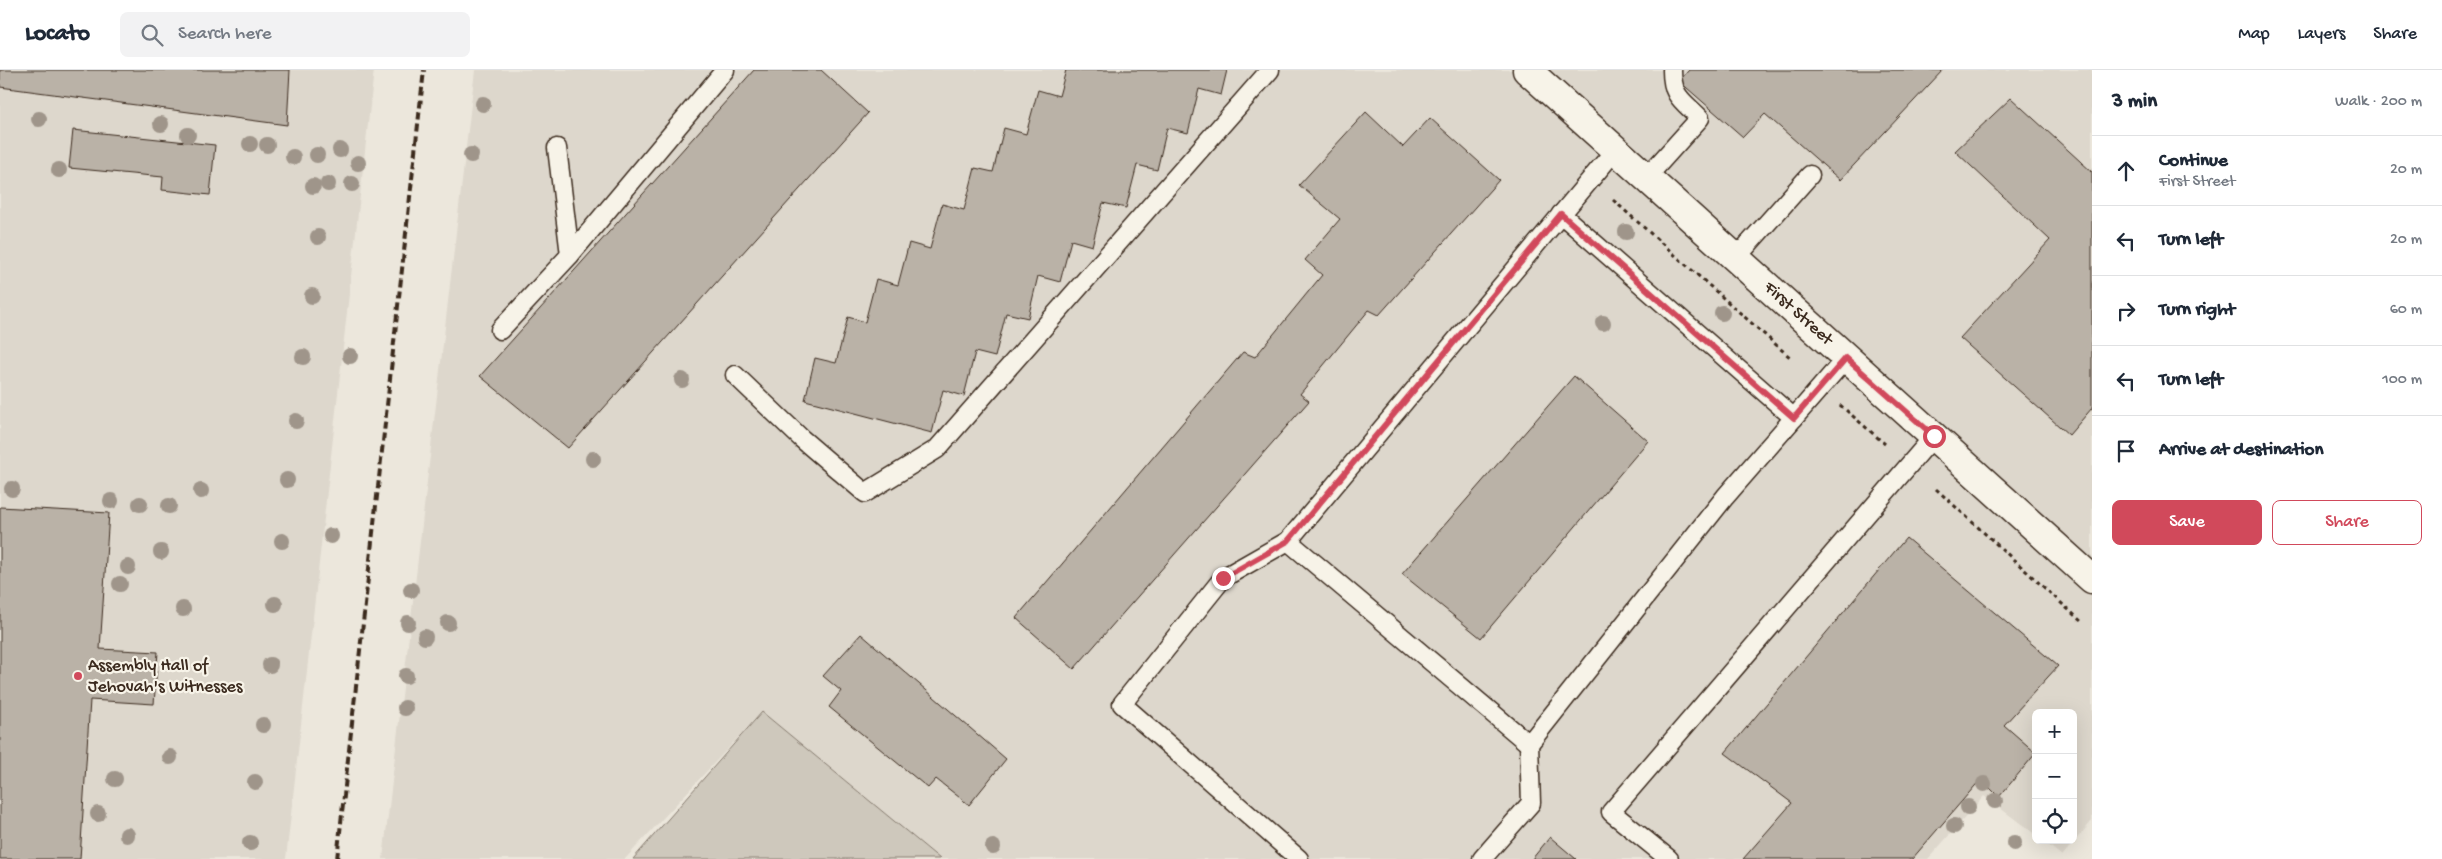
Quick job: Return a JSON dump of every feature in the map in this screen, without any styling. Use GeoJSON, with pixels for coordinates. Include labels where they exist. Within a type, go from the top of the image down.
{"type":"FeatureCollection","features":[{"type":"Feature","properties":{"kind":"street","name":"First Street"},"geometry":{"type":"LineString","coordinates":[[1527,70],[2092,579]]}},
{"type":"Feature","properties":{"kind":"lane"},"geometry":{"type":"LineString","coordinates":[[500,330],[570,255],[725,70]]}},
{"type":"Feature","properties":{"kind":"lane"},"geometry":{"type":"LineString","coordinates":[[735,375],[802,439],[865,492],[938,449],[1270,70]]}},
{"type":"Feature","properties":{"kind":"lane"},"geometry":{"type":"LineString","coordinates":[[1646,177],[1704,113],[1675,94],[1672,86],[1672,70]]}},
{"type":"Feature","properties":{"kind":"lane"},"geometry":{"type":"LineString","coordinates":[[557,148],[570,255]]}},
{"type":"Feature","properties":{"kind":"lane"},"geometry":{"type":"LineString","coordinates":[[1299,859],[1122,704],[1223,578],[1288,541],[1616,149]]}},
{"type":"Feature","properties":{"kind":"lane"},"geometry":{"type":"LineString","coordinates":[[1736,258],[1810,174]]}},
{"type":"Feature","properties":{"kind":"lane"},"geometry":{"type":"LineString","coordinates":[[1561,214],[1794,418]]}},
{"type":"Feature","properties":{"kind":"lane"},"geometry":{"type":"LineString","coordinates":[[1482,859],[1531,803],[1529,744],[1725,497],[1846,358]]}},
{"type":"Feature","properties":{"kind":"lane"},"geometry":{"type":"LineString","coordinates":[[1669,859],[1611,812],[1934,436]]}},
{"type":"Feature","properties":{"kind":"lane"},"geometry":{"type":"LineString","coordinates":[[1288,541],[1529,744]]}},
{"type":"Feature","properties":{"kind":"path"},"geometry":{"type":"LineString","coordinates":[[1613,200],[1792,359]]}},
{"type":"Feature","properties":{"kind":"path"},"geometry":{"type":"LineString","coordinates":[[1840,405],[1885,444]]}},
{"type":"Feature","properties":{"kind":"path"},"geometry":{"type":"LineString","coordinates":[[1936,489],[2082,622]]}},
{"type":"Feature","properties":{"kind":"shaded area"},"geometry":{"type":"Polygon","coordinates":[[[0,70],[374,70],[286,859],[0,859],[0,70]]]}},
{"type":"Feature","properties":{"kind":"shaded area"},"geometry":{"type":"Polygon","coordinates":[[[475,70],[2092,70],[2092,821],[2077,838],[2077,709],[2032,709],[2032,832],[1984,796],[1928,859],[940,859],[762,712],[625,859],[383,859],[475,70]]]}},
{"type":"Feature","properties":{"kind":"shaded area"},"geometry":{"type":"Polygon","coordinates":[[[762,712],[940,859],[633,859],[762,712]]]}},
{"type":"Feature","properties":{"kind":"shaded area"},"geometry":{"type":"Polygon","coordinates":[[[2047,844],[2072,844],[2062,856],[2047,844]]]}},
{"type":"Feature","properties":{"kind":"building"},"geometry":{"type":"Polygon","coordinates":[[[0,70],[290,70],[287,125],[0,87],[0,70]]]}},
{"type":"Feature","properties":{"kind":"building"},"geometry":{"type":"Polygon","coordinates":[[[754,70],[821,70],[868,113],[568,448],[480,376],[754,70]]]}},
{"type":"Feature","properties":{"kind":"building"},"geometry":{"type":"Polygon","coordinates":[[[1066,70],[1227,70],[1221,95],[1199,89],[1188,133],[1167,128],[1157,170],[1137,165],[1126,208],[1103,203],[1092,246],[1071,240],[1060,282],[1038,276],[1028,318],[1006,313],[995,357],[975,352],[964,396],[943,390],[932,433],[805,400],[815,358],[836,363],[848,317],[865,322],[876,279],[898,285],[909,243],[930,249],[942,204],[964,210],[975,168],[993,172],[1004,128],[1026,134],[1038,90],[1059,96],[1066,70]]]}},
{"type":"Feature","properties":{"kind":"building"},"geometry":{"type":"Polygon","coordinates":[[[1689,70],[1943,70],[1840,180],[1765,114],[1743,137],[1679,81],[1689,70]]]}},
{"type":"Feature","properties":{"kind":"building"},"geometry":{"type":"Polygon","coordinates":[[[2011,98],[2092,172],[2092,408],[2069,435],[1960,338],[2050,240],[1955,151],[2011,98]]]}},
{"type":"Feature","properties":{"kind":"building"},"geometry":{"type":"Polygon","coordinates":[[[1366,112],[1403,147],[1430,118],[1499,180],[1379,315],[1369,310],[1300,394],[1309,401],[1074,669],[1016,618],[1243,352],[1255,357],[1322,275],[1305,260],[1340,219],[1299,185],[1366,112]]]}},
{"type":"Feature","properties":{"kind":"building"},"geometry":{"type":"Polygon","coordinates":[[[73,130],[215,145],[210,195],[162,190],[163,177],[69,168],[73,130]]]}},
{"type":"Feature","properties":{"kind":"building"},"geometry":{"type":"Polygon","coordinates":[[[1574,376],[1648,441],[1481,638],[1402,574],[1574,376]]]}},
{"type":"Feature","properties":{"kind":"building","name":"Assembly Hall of Jehovah's Witnesses"},"geometry":{"type":"Polygon","coordinates":[[[0,507],[109,513],[100,649],[158,652],[154,704],[90,700],[80,859],[0,859],[0,507]]]}},
{"type":"Feature","properties":{"kind":"building"},"geometry":{"type":"Polygon","coordinates":[[[1906,538],[2058,666],[2004,725],[2032,750],[2032,758],[1999,797],[1981,779],[1912,859],[1743,859],[1792,803],[1725,753],[1906,538]]]}},
{"type":"Feature","properties":{"kind":"building"},"geometry":{"type":"Polygon","coordinates":[[[861,634],[1006,759],[969,805],[936,779],[928,788],[829,707],[841,691],[823,676],[861,634]]]}},
{"type":"Feature","properties":{"kind":"building"},"geometry":{"type":"Polygon","coordinates":[[[1550,837],[1576,859],[1532,859],[1550,837]]]}},
{"type":"Feature","properties":{"kind":"railway"},"geometry":{"type":"LineString","coordinates":[[337,859],[424,70]]}},
{"type":"Feature","properties":{"kind":"place","name":"Assembly Hall of Jehovah's Witnesses"},"geometry":{"type":"Point","coordinates":[78,676]}},
{"type":"Feature","properties":{"kind":"route"},"geometry":{"type":"LineString","coordinates":[[1223,578],[1288,541],[1561,214],[1794,418],[1846,358],[1934,436]]}}]}
